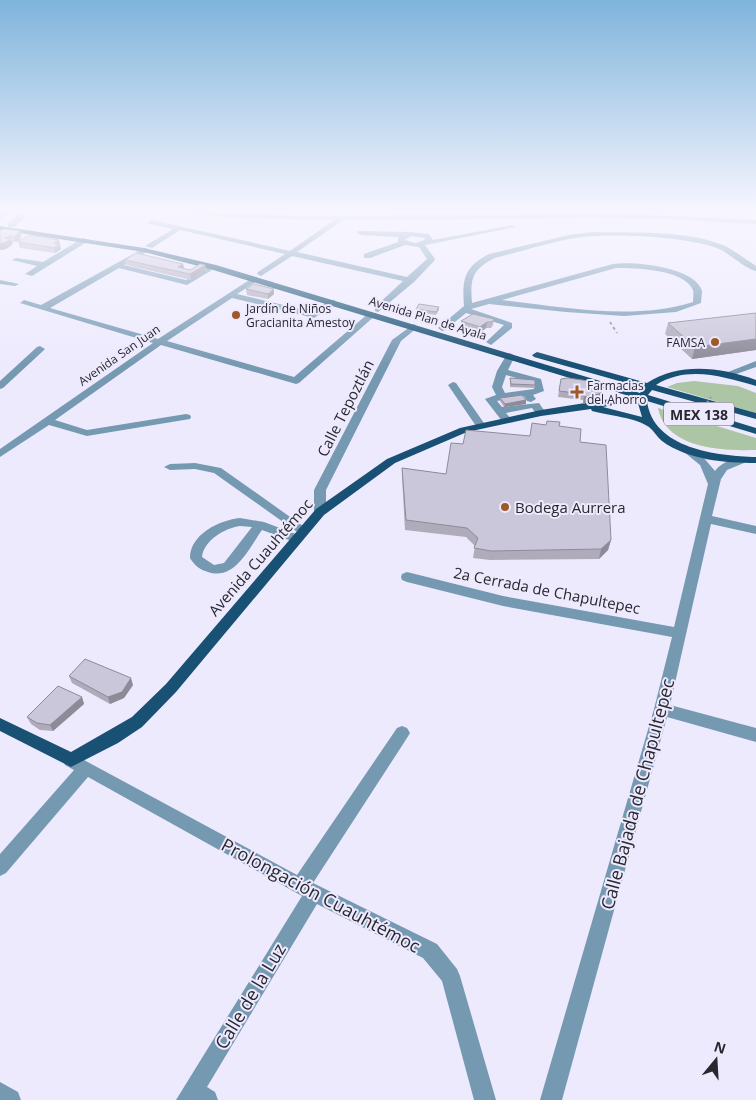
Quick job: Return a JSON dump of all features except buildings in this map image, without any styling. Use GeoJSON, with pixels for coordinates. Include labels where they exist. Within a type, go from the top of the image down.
{"type":"FeatureCollection","features":[{"type":"Feature","properties":{"kind":"main road","name":"Avenida Plan de Ayala"},"geometry":{"type":"LineString","coordinates":[[193,261],[257,277],[332,302],[442,328],[756,416]]}},
{"type":"Feature","properties":{"kind":"main road","name":"Avenida Plan de Ayala"},"geometry":{"type":"LineString","coordinates":[[197,261],[375,312],[414,327],[756,431]]}},
{"type":"Feature","properties":{"kind":"main road"},"geometry":{"type":"LineString","coordinates":[[756,382],[728,374],[694,371],[662,378],[650,386],[643,396],[643,409],[651,424],[664,437],[684,448],[721,459],[756,460]]}},
{"type":"Feature","properties":{"kind":"main road"},"geometry":{"type":"LineString","coordinates":[[607,375],[642,378],[678,374]]}},
{"type":"Feature","properties":{"kind":"main road"},"geometry":{"type":"LineString","coordinates":[[609,386],[618,395],[615,401],[611,403]]}},
{"type":"Feature","properties":{"kind":"main road","name":"Avenida Cuauhtémoc"},"geometry":{"type":"LineString","coordinates":[[78,765],[112,738],[137,722],[171,688],[320,512],[352,487],[391,461],[456,433],[481,426],[502,415],[538,409],[584,408],[643,396]]}},
{"type":"Feature","properties":{"kind":"main road","name":"Avenida Cuauhtémoc"},"geometry":{"type":"LineString","coordinates":[[584,408],[627,415],[651,424]]}},
{"type":"Feature","properties":{"kind":"main road"},"geometry":{"type":"LineString","coordinates":[[0,724],[78,765]]}},
{"type":"Feature","properties":{"kind":"street"},"geometry":{"type":"LineString","coordinates":[[24,261],[45,265]]}},
{"type":"Feature","properties":{"kind":"street"},"geometry":{"type":"LineString","coordinates":[[29,274],[51,261]]}},
{"type":"Feature","properties":{"kind":"street"},"geometry":{"type":"LineString","coordinates":[[43,308],[124,261]]}},
{"type":"Feature","properties":{"kind":"street","name":"Avenida San Juan"},"geometry":{"type":"LineString","coordinates":[[0,454],[278,261]]}},
{"type":"Feature","properties":{"kind":"street"},"geometry":{"type":"LineString","coordinates":[[327,261],[411,280]]}},
{"type":"Feature","properties":{"kind":"street"},"geometry":{"type":"LineString","coordinates":[[24,302],[296,381],[411,280],[429,261]]}},
{"type":"Feature","properties":{"kind":"street"},"geometry":{"type":"LineString","coordinates":[[466,308],[468,280],[472,269],[480,261]]}},
{"type":"Feature","properties":{"kind":"street"},"geometry":{"type":"LineString","coordinates":[[745,261],[756,268]]}},
{"type":"Feature","properties":{"kind":"street"},"geometry":{"type":"LineString","coordinates":[[118,265],[187,283],[213,267]]}},
{"type":"Feature","properties":{"kind":"street"},"geometry":{"type":"LineString","coordinates":[[442,328],[466,308],[616,266],[631,265],[666,270],[680,275],[692,282],[698,290],[699,296],[697,302],[686,308],[633,314],[490,302]]}},
{"type":"Feature","properties":{"kind":"street"},"geometry":{"type":"LineString","coordinates":[[0,282],[15,284]]}},
{"type":"Feature","properties":{"kind":"street"},"geometry":{"type":"LineString","coordinates":[[530,290],[534,305]]}},
{"type":"Feature","properties":{"kind":"street"},"geometry":{"type":"LineString","coordinates":[[231,295],[314,315],[332,302]]}},
{"type":"Feature","properties":{"kind":"street"},"geometry":{"type":"LineString","coordinates":[[466,308],[509,325],[491,342]]}},
{"type":"Feature","properties":{"kind":"street","name":"Calle Tepoztlán"},"geometry":{"type":"LineString","coordinates":[[320,512],[320,490],[397,340],[414,327]]}},
{"type":"Feature","properties":{"kind":"street"},"geometry":{"type":"LineString","coordinates":[[0,386],[40,350]]}},
{"type":"Feature","properties":{"kind":"street"},"geometry":{"type":"LineString","coordinates":[[502,397],[497,387],[502,371],[510,356]]}},
{"type":"Feature","properties":{"kind":"street"},"geometry":{"type":"LineString","coordinates":[[728,374],[756,364]]}},
{"type":"Feature","properties":{"kind":"street"},"geometry":{"type":"LineString","coordinates":[[502,371],[538,382],[539,391],[490,399],[502,415]]}},
{"type":"Feature","properties":{"kind":"street"},"geometry":{"type":"LineString","coordinates":[[453,385],[481,426]]}},
{"type":"Feature","properties":{"kind":"street"},"geometry":{"type":"LineString","coordinates":[[527,393],[538,409]]}},
{"type":"Feature","properties":{"kind":"street"},"geometry":{"type":"LineString","coordinates":[[48,421],[87,434],[186,417]]}},
{"type":"Feature","properties":{"kind":"street"},"geometry":{"type":"LineString","coordinates":[[684,448],[705,464],[713,478],[714,485]]}},
{"type":"Feature","properties":{"kind":"street","name":"Calle Bajada de Chapultepec"},"geometry":{"type":"LineString","coordinates":[[551,1100],[662,709],[714,485],[718,473],[723,468],[740,461]]}},
{"type":"Feature","properties":{"kind":"street"},"geometry":{"type":"LineString","coordinates":[[170,467],[195,466],[218,470],[301,535]]}},
{"type":"Feature","properties":{"kind":"street"},"geometry":{"type":"LineString","coordinates":[[706,519],[756,530]]}},
{"type":"Feature","properties":{"kind":"street"},"geometry":{"type":"LineString","coordinates":[[259,526],[229,566],[224,569],[211,569],[196,558],[195,552],[198,547],[224,524],[244,523],[259,526],[301,535]]}},
{"type":"Feature","properties":{"kind":"street","name":"2a Cerrada de Chapultepec"},"geometry":{"type":"LineString","coordinates":[[407,577],[503,601],[680,633]]}},
{"type":"Feature","properties":{"kind":"street"},"geometry":{"type":"LineString","coordinates":[[662,709],[756,735]]}},
{"type":"Feature","properties":{"kind":"street","name":"Calle de la Luz"},"geometry":{"type":"LineString","coordinates":[[196,1097],[307,889],[402,733]]}},
{"type":"Feature","properties":{"kind":"street"},"geometry":{"type":"LineString","coordinates":[[0,867],[78,765]]}},
{"type":"Feature","properties":{"kind":"street","name":"Prolongación Cuauhtémoc"},"geometry":{"type":"LineString","coordinates":[[78,765],[307,889],[430,951],[450,976],[486,1098]]}},
{"type":"Feature","properties":{"kind":"street"},"geometry":{"type":"LineString","coordinates":[[0,1093],[10,1100]]}},
{"type":"Feature","properties":{"kind":"path"},"geometry":{"type":"LineString","coordinates":[[693,423],[711,397]]}},
{"type":"Feature","properties":{"kind":"green space"},"geometry":{"type":"Polygon","coordinates":[[[694,381],[738,386],[756,393],[756,413],[667,387],[677,383],[694,381]]]}},
{"type":"Feature","properties":{"kind":"green space"},"geometry":{"type":"Polygon","coordinates":[[[658,408],[756,438],[756,450],[713,448],[684,440],[672,432],[663,422],[658,408]]]}},
{"type":"Feature","properties":{"kind":"place","name":"Jardín de Niños Gracianita Amestoy"},"geometry":{"type":"Point","coordinates":[236,315]}},
{"type":"Feature","properties":{"kind":"place","name":"FAMSA"},"geometry":{"type":"Point","coordinates":[715,342]}},
{"type":"Feature","properties":{"kind":"place","name":"Farmacias del Ahorro"},"geometry":{"type":"Point","coordinates":[577,392]}},
{"type":"Feature","properties":{"kind":"place","name":"Bodega Aurrera"},"geometry":{"type":"Point","coordinates":[505,507]}}]}
